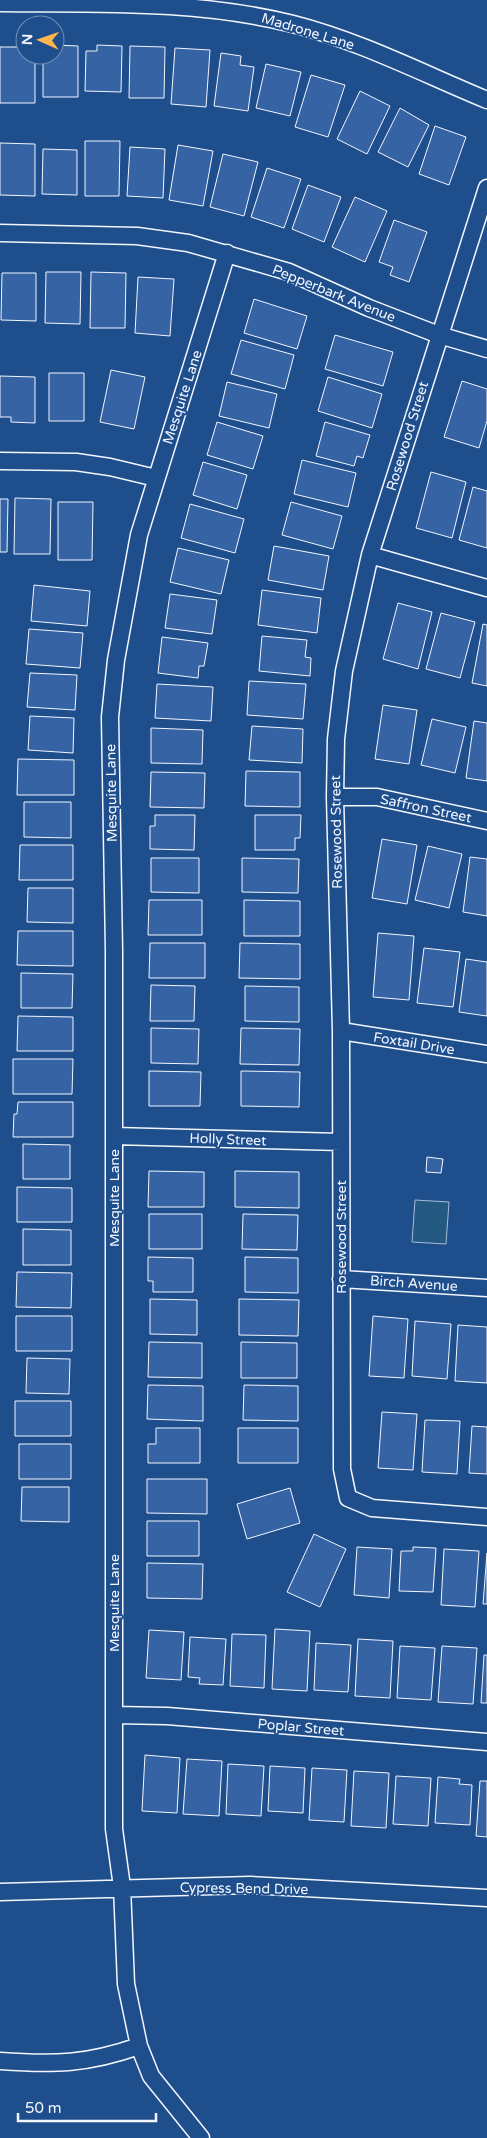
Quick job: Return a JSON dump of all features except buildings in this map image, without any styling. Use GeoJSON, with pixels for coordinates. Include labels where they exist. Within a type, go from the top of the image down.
{"type":"FeatureCollection","features":[{"type":"Feature","properties":{"kind":"street","name":"Madrone Lane"},"geometry":{"type":"LineString","coordinates":[[0,3],[130,2],[202,7],[296,24],[359,46],[487,100]]}},
{"type":"Feature","properties":{"kind":"street","name":"Rosewood Street"},"geometry":{"type":"LineString","coordinates":[[487,188],[370,555],[344,670],[336,739],[335,797],[341,1031],[342,1468],[348,1498],[372,1508],[487,1517]]}},
{"type":"Feature","properties":{"kind":"street","name":"Pepperbark Avenue"},"geometry":{"type":"LineString","coordinates":[[0,233],[137,236],[188,243],[289,272],[369,308],[439,335],[487,349]]}},
{"type":"Feature","properties":{"kind":"street","name":"Mesquite Lane"},"geometry":{"type":"LineString","coordinates":[[201,2138],[151,2076],[139,2046],[126,1984],[122,1887],[114,1829],[114,950],[110,717],[126,597],[139,535],[227,253]]}},
{"type":"Feature","properties":{"kind":"street"},"geometry":{"type":"LineString","coordinates":[[0,461],[76,462],[110,467],[156,478]]}},
{"type":"Feature","properties":{"kind":"street"},"geometry":{"type":"LineString","coordinates":[[370,555],[487,588]]}},
{"type":"Feature","properties":{"kind":"street","name":"Saffron Street"},"geometry":{"type":"LineString","coordinates":[[335,797],[377,797],[487,821]]}},
{"type":"Feature","properties":{"kind":"street","name":"Foxtail Drive"},"geometry":{"type":"LineString","coordinates":[[341,1031],[487,1054]]}},
{"type":"Feature","properties":{"kind":"street","name":"Holly Street"},"geometry":{"type":"LineString","coordinates":[[114,1136],[341,1142]]}},
{"type":"Feature","properties":{"kind":"street","name":"Birch Avenue"},"geometry":{"type":"LineString","coordinates":[[341,1279],[487,1288]]}},
{"type":"Feature","properties":{"kind":"street","name":"Poplar Street"},"geometry":{"type":"LineString","coordinates":[[114,1715],[167,1716],[487,1742]]}},
{"type":"Feature","properties":{"kind":"street","name":"Cypress Bend Drive"},"geometry":{"type":"LineString","coordinates":[[0,1892],[122,1887],[250,1885],[487,1898]]}},
{"type":"Feature","properties":{"kind":"street"},"geometry":{"type":"LineString","coordinates":[[0,2061],[43,2064],[82,2062],[139,2046]]}},
{"type":"Feature","properties":{"kind":"shaded area"},"geometry":{"type":"Polygon","coordinates":[[[415,1200],[449,1202],[446,1244],[412,1242],[415,1200]]]}}]}
